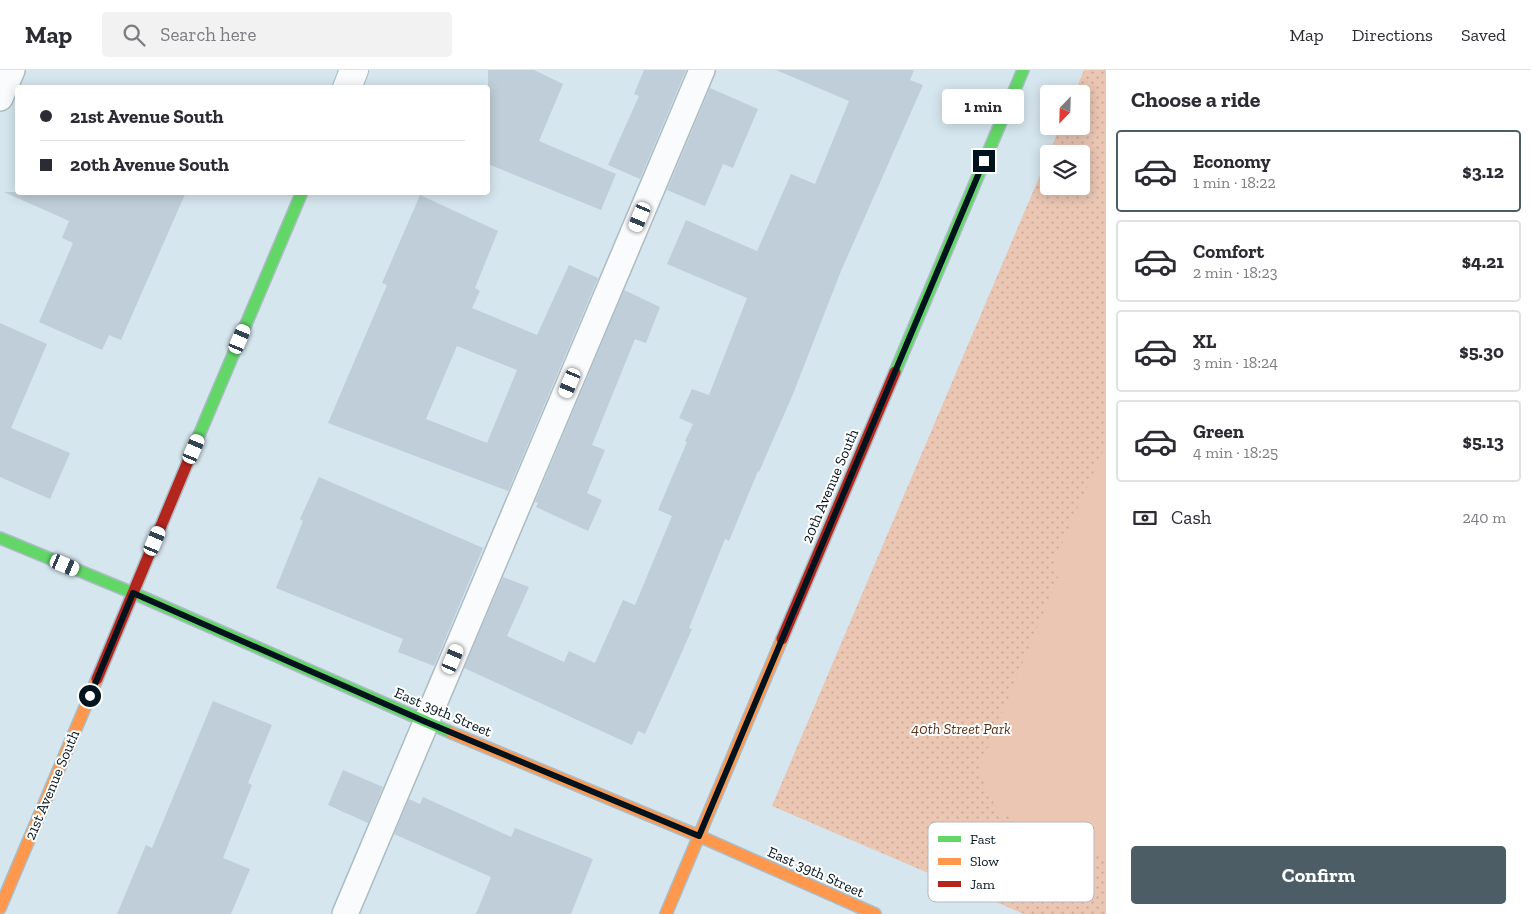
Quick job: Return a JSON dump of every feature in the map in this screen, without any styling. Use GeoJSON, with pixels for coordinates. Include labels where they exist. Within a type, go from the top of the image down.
{"type":"FeatureCollection","features":[{"type":"Feature","properties":{"kind":"street"},"geometry":{"type":"LineString","coordinates":[[348,85],[354,70]]}},
{"type":"Feature","properties":{"kind":"street","name":"20th Avenue South"},"geometry":{"type":"LineString","coordinates":[[666,914],[1023,70]]}},
{"type":"Feature","properties":{"kind":"street","name":"21st Avenue South"},"geometry":{"type":"LineString","coordinates":[[0,908],[301,195]]}},
{"type":"Feature","properties":{"kind":"street","name":"East 39th Street"},"geometry":{"type":"LineString","coordinates":[[0,538],[133,593],[426,722],[699,836],[875,914]]}},
{"type":"Feature","properties":{"kind":"lane"},"geometry":{"type":"LineString","coordinates":[[0,98],[12,70]]}},
{"type":"Feature","properties":{"kind":"lane"},"geometry":{"type":"LineString","coordinates":[[345,914],[702,70]]}},
{"type":"Feature","properties":{"kind":"green space","name":"40th Street Park"},"geometry":{"type":"Polygon","coordinates":[[[1084,70],[1106,70],[1106,914],[1024,914],[996,902],[1094,902],[1094,822],[928,822],[928,873],[772,806],[1040,175],[1040,195],[1090,195],[1090,145],[1053,145],[1056,135],[1090,135],[1090,85],[1078,85],[1084,70]]]}},
{"type":"Feature","properties":{"kind":"green space"},"geometry":{"type":"Polygon","coordinates":[[[1106,445],[1106,857],[1094,852],[1094,822],[1021,822],[999,813],[978,771],[1060,572],[1051,568],[1106,445]]]}},
{"type":"Feature","properties":{"kind":"building"},"geometry":{"type":"Polygon","coordinates":[[[488,70],[534,70],[563,84],[539,141],[616,174],[601,210],[490,165],[490,85],[488,85],[488,70]]]}},
{"type":"Feature","properties":{"kind":"building"},"geometry":{"type":"Polygon","coordinates":[[[644,70],[686,70],[640,179],[608,165],[639,96],[634,94],[644,70]]]}},
{"type":"Feature","properties":{"kind":"building"},"geometry":{"type":"Polygon","coordinates":[[[776,70],[914,70],[910,80],[923,85],[841,271],[793,394],[729,541],[725,539],[689,628],[692,629],[670,679],[645,734],[638,731],[632,745],[464,668],[503,577],[529,587],[507,636],[564,662],[569,651],[595,663],[623,600],[635,605],[672,516],[658,510],[693,424],[679,418],[692,389],[709,395],[747,298],[667,264],[686,220],[757,251],[791,174],[815,184],[849,101],[776,70]]]}},
{"type":"Feature","properties":{"kind":"building"},"geometry":{"type":"Polygon","coordinates":[[[710,88],[758,109],[733,168],[723,164],[705,206],[667,190],[710,88]]]}},
{"type":"Feature","properties":{"kind":"building"},"geometry":{"type":"Polygon","coordinates":[[[4,192],[15,192],[15,195],[185,195],[121,340],[109,335],[102,350],[39,322],[73,243],[62,238],[69,221],[4,192]]]}},
{"type":"Feature","properties":{"kind":"building"},"geometry":{"type":"Polygon","coordinates":[[[420,195],[498,231],[475,288],[480,291],[472,308],[537,335],[569,265],[598,278],[508,491],[328,423],[387,285],[382,283],[420,195]],[[457,346],[426,419],[487,443],[517,370],[457,346]]]}},
{"type":"Feature","properties":{"kind":"building"},"geometry":{"type":"Polygon","coordinates":[[[624,290],[660,307],[646,343],[635,339],[592,445],[605,450],[587,493],[602,500],[588,531],[536,507],[538,503],[535,502],[624,290]]]}},
{"type":"Feature","properties":{"kind":"building"},"geometry":{"type":"Polygon","coordinates":[[[0,323],[47,344],[11,428],[70,453],[50,499],[0,477],[0,323]]]}},
{"type":"Feature","properties":{"kind":"building"},"geometry":{"type":"Polygon","coordinates":[[[319,477],[483,548],[434,666],[398,652],[403,639],[276,588],[303,521],[300,519],[319,477]]]}},
{"type":"Feature","properties":{"kind":"building"},"geometry":{"type":"Polygon","coordinates":[[[213,701],[272,725],[248,783],[252,785],[223,858],[250,869],[231,914],[117,914],[146,845],[152,848],[213,701]]]}},
{"type":"Feature","properties":{"kind":"building"},"geometry":{"type":"Polygon","coordinates":[[[343,770],[383,787],[368,823],[328,805],[343,770]]]}},
{"type":"Feature","properties":{"kind":"building"},"geometry":{"type":"Polygon","coordinates":[[[423,797],[511,837],[515,828],[593,859],[571,914],[476,914],[491,877],[394,834],[409,799],[420,804],[423,797]]]}},
{"type":"Feature","properties":{"kind":"traffic: fast"},"geometry":{"type":"LineString","coordinates":[[895,372],[1023,70]]}},
{"type":"Feature","properties":{"kind":"traffic: fast"},"geometry":{"type":"LineString","coordinates":[[194,447],[301,195]]}},
{"type":"Feature","properties":{"kind":"traffic: fast"},"geometry":{"type":"LineString","coordinates":[[0,538],[133,593],[452,733]]}},
{"type":"Feature","properties":{"kind":"traffic: slow"},"geometry":{"type":"LineString","coordinates":[[666,914],[782,639]]}},
{"type":"Feature","properties":{"kind":"traffic: slow"},"geometry":{"type":"LineString","coordinates":[[0,908],[97,679]]}},
{"type":"Feature","properties":{"kind":"traffic: slow"},"geometry":{"type":"LineString","coordinates":[[452,733],[699,836],[875,914]]}},
{"type":"Feature","properties":{"kind":"traffic: jam"},"geometry":{"type":"LineString","coordinates":[[782,639],[895,372]]}},
{"type":"Feature","properties":{"kind":"traffic: jam"},"geometry":{"type":"LineString","coordinates":[[97,679],[194,447]]}},
{"type":"Feature","properties":{"kind":"route"},"geometry":{"type":"LineString","coordinates":[[90,696],[133,593],[426,722],[699,836],[984,161]]}}]}
